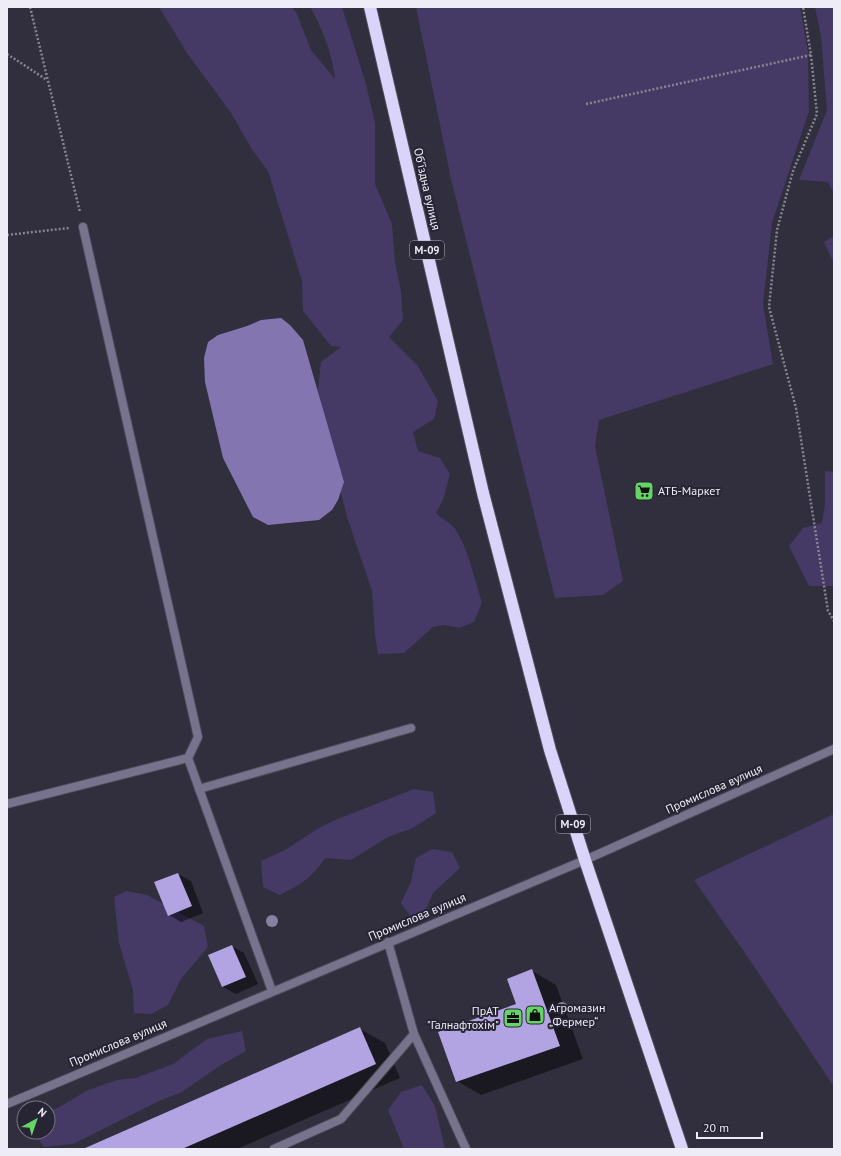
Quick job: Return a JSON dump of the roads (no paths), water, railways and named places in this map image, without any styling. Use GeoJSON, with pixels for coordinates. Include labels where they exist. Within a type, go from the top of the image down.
{"type":"FeatureCollection","features":[{"type":"Feature","properties":{"kind":"highway","name":"Обʼїздна вулиця"},"geometry":{"type":"LineString","coordinates":[[370,7],[483,493],[550,750],[585,860]]}},
{"type":"Feature","properties":{"kind":"highway","name":"М-09"},"geometry":{"type":"LineString","coordinates":[[585,860],[682,1149]]}},
{"type":"Feature","properties":{"kind":"street"},"geometry":{"type":"LineString","coordinates":[[83,227],[198,737],[188,758],[272,992]]}},
{"type":"Feature","properties":{"kind":"street"},"geometry":{"type":"LineString","coordinates":[[199,789],[411,728]]}},
{"type":"Feature","properties":{"kind":"street","name":"Промислова вулиця"},"geometry":{"type":"LineString","coordinates":[[7,1104],[585,860],[834,749]]}},
{"type":"Feature","properties":{"kind":"street"},"geometry":{"type":"LineString","coordinates":[[7,804],[188,758]]}},
{"type":"Feature","properties":{"kind":"street"},"geometry":{"type":"LineString","coordinates":[[388,942],[414,1034],[466,1149]]}},
{"type":"Feature","properties":{"kind":"street"},"geometry":{"type":"LineString","coordinates":[[274,1149],[341,1120],[414,1034]]}},
{"type":"Feature","properties":{"kind":"place","name":"АТБ-Маркет"},"geometry":{"type":"Point","coordinates":[644,491]}},
{"type":"Feature","properties":{"kind":"place","name":"Агромазин „Фермер“"},"geometry":{"type":"Point","coordinates":[535,1015]}},
{"type":"Feature","properties":{"kind":"place","name":"ПрАТ \"Галнафтохім\""},"geometry":{"type":"Point","coordinates":[513,1018]}}]}
